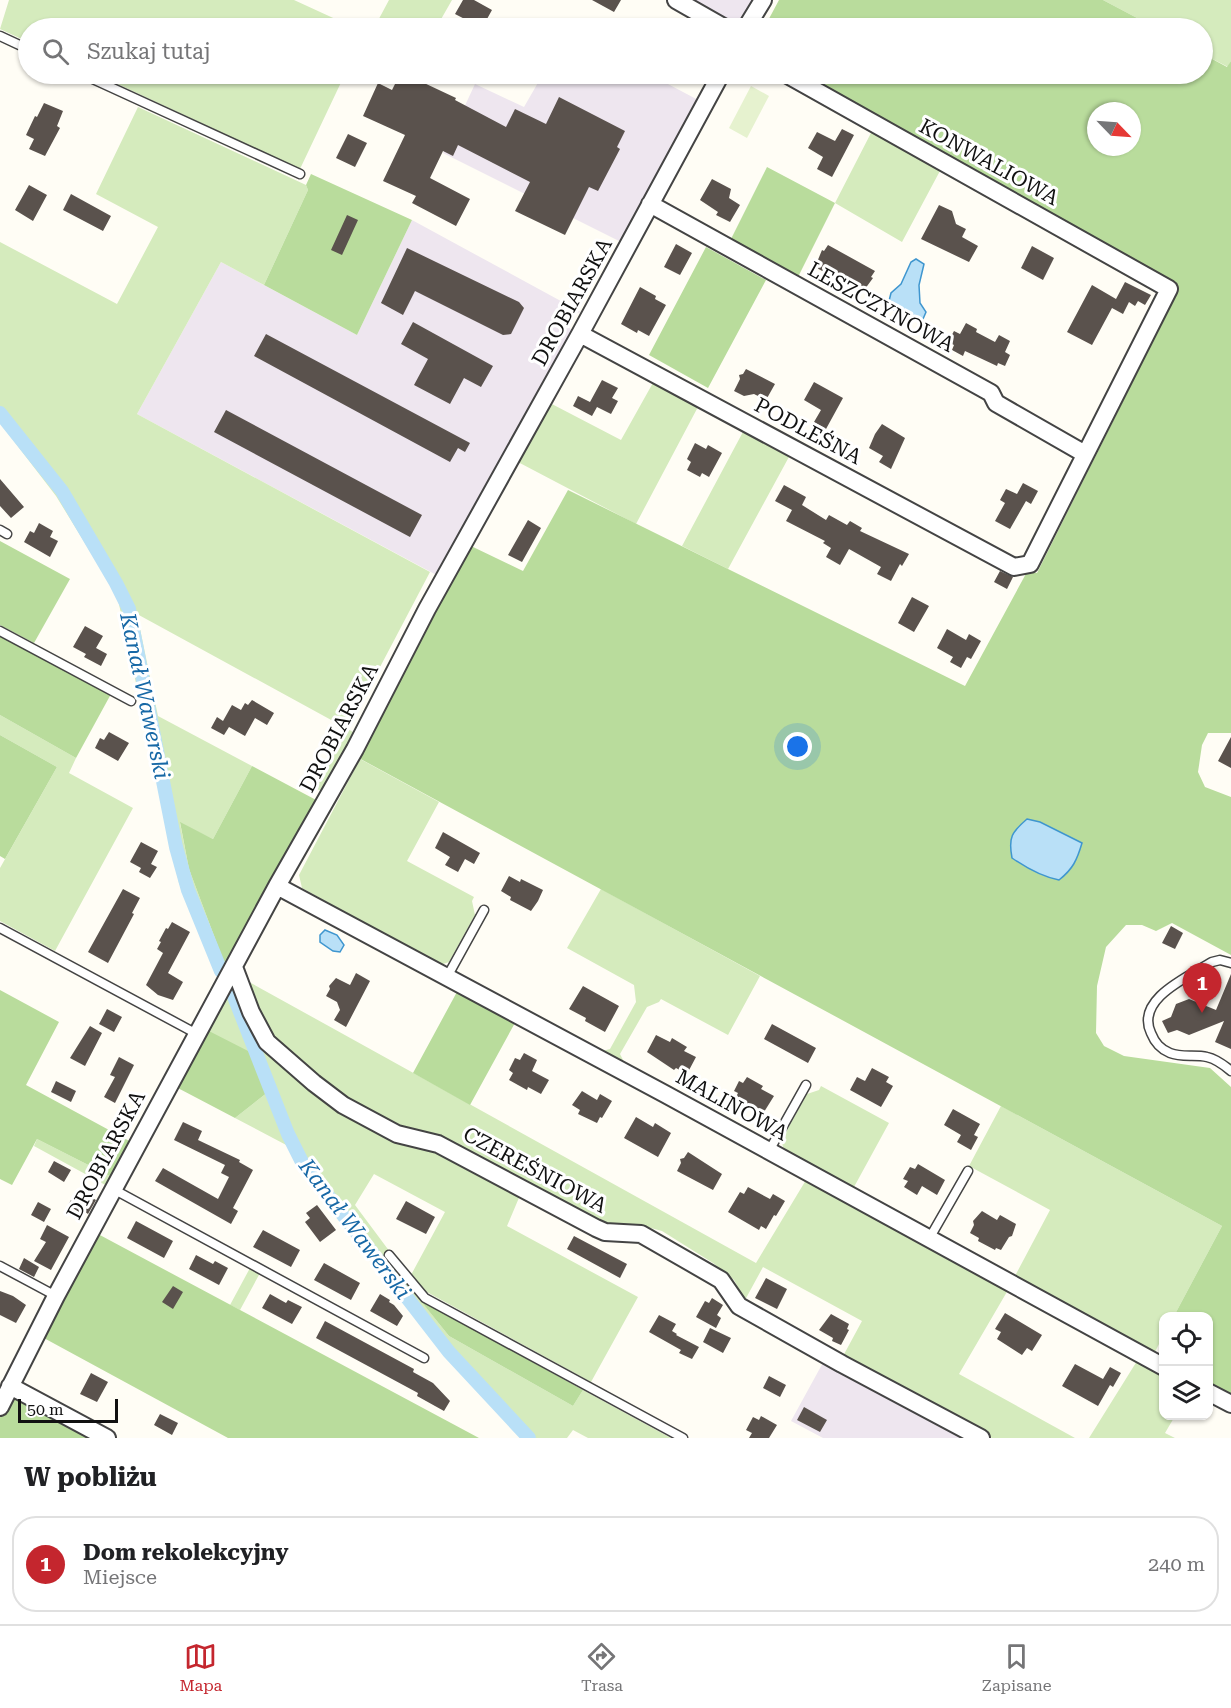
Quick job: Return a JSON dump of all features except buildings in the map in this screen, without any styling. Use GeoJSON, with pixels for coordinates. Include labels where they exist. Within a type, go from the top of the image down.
{"type":"FeatureCollection","features":[{"type":"Feature","properties":{"kind":"street"},"geometry":{"type":"LineString","coordinates":[[676,0],[708,18]]}},
{"type":"Feature","properties":{"kind":"street"},"geometry":{"type":"LineString","coordinates":[[752,18],[763,0]]}},
{"type":"Feature","properties":{"kind":"street","name":"DROBIARSKA"},"geometry":{"type":"LineString","coordinates":[[0,1407],[113,1189],[277,886],[355,749],[427,609],[716,84]]}},
{"type":"Feature","properties":{"kind":"street","name":"KONWALIOWA"},"geometry":{"type":"LineString","coordinates":[[804,84],[1169,289],[1085,454]]}},
{"type":"Feature","properties":{"kind":"street","name":"LESZCZYNOWA"},"geometry":{"type":"LineString","coordinates":[[651,204],[990,393],[996,403],[1085,454]]}},
{"type":"Feature","properties":{"kind":"street","name":"PODLEŚNA"},"geometry":{"type":"LineString","coordinates":[[580,334],[1014,567],[1030,564],[1085,454]]}},
{"type":"Feature","properties":{"kind":"street","name":"MALINOWA"},"geometry":{"type":"LineString","coordinates":[[277,886],[1162,1366]]}},
{"type":"Feature","properties":{"kind":"street","name":"CZEREŚNIOWA"},"geometry":{"type":"LineString","coordinates":[[234,966],[251,1012],[267,1042],[343,1105],[398,1134],[438,1144],[605,1232],[641,1234],[721,1280],[739,1306],[981,1438]]}},
{"type":"Feature","properties":{"kind":"street"},"geometry":{"type":"LineString","coordinates":[[10,1386],[107,1438]]}},
{"type":"Feature","properties":{"kind":"street"},"geometry":{"type":"LineString","coordinates":[[1213,1394],[1231,1404]]}},
{"type":"Feature","properties":{"kind":"lane"},"geometry":{"type":"LineString","coordinates":[[0,36],[18,44]]}},
{"type":"Feature","properties":{"kind":"lane"},"geometry":{"type":"LineString","coordinates":[[104,84],[300,174]]}},
{"type":"Feature","properties":{"kind":"lane"},"geometry":{"type":"LineString","coordinates":[[0,631],[131,702]]}},
{"type":"Feature","properties":{"kind":"lane"},"geometry":{"type":"LineString","coordinates":[[447,977],[484,910]]}},
{"type":"Feature","properties":{"kind":"lane"},"geometry":{"type":"LineString","coordinates":[[0,928],[197,1034]]}},
{"type":"Feature","properties":{"kind":"lane"},"geometry":{"type":"LineString","coordinates":[[1231,963],[1221,960],[1212,962],[1164,992],[1152,1005],[1148,1018],[1149,1029],[1158,1046],[1171,1054],[1209,1058],[1220,1062],[1231,1071]]}},
{"type":"Feature","properties":{"kind":"lane"},"geometry":{"type":"LineString","coordinates":[[769,1151],[806,1085]]}},
{"type":"Feature","properties":{"kind":"lane"},"geometry":{"type":"LineString","coordinates":[[929,1239],[968,1171]]}},
{"type":"Feature","properties":{"kind":"lane"},"geometry":{"type":"LineString","coordinates":[[113,1189],[424,1358]]}},
{"type":"Feature","properties":{"kind":"lane"},"geometry":{"type":"LineString","coordinates":[[389,1255],[425,1298],[683,1438]]}},
{"type":"Feature","properties":{"kind":"lane"},"geometry":{"type":"LineString","coordinates":[[0,1266],[56,1296]]}},
{"type":"Feature","properties":{"kind":"shaded area"},"geometry":{"type":"Polygon","coordinates":[[[692,0],[752,0],[743,18],[727,18],[692,0]]]}},
{"type":"Feature","properties":{"kind":"shaded area"},"geometry":{"type":"Polygon","coordinates":[[[475,84],[524,107],[537,84],[668,84],[700,101],[623,243],[443,153],[475,84]]]}},
{"type":"Feature","properties":{"kind":"shaded area"},"geometry":{"type":"Polygon","coordinates":[[[412,220],[581,312],[574,314],[568,326],[573,332],[442,578],[137,414],[221,262],[357,335],[412,220]]]}},
{"type":"Feature","properties":{"kind":"shaded area"},"geometry":{"type":"Polygon","coordinates":[[[825,1359],[970,1438],[823,1438],[791,1421],[825,1359]]]}},
{"type":"Feature","properties":{"kind":"green space"},"geometry":{"type":"Polygon","coordinates":[[[9,0],[294,0],[333,18],[18,18],[18,37],[0,29],[9,0]]]}},
{"type":"Feature","properties":{"kind":"green space"},"geometry":{"type":"Polygon","coordinates":[[[389,0],[452,0],[442,18],[379,18],[389,0]]]}},
{"type":"Feature","properties":{"kind":"green space"},"geometry":{"type":"Polygon","coordinates":[[[779,0],[1103,0],[1137,18],[769,18],[779,0]]]}},
{"type":"Feature","properties":{"kind":"green space"},"geometry":{"type":"Polygon","coordinates":[[[1103,0],[1231,0],[1231,61],[1228,67],[1213,59],[1213,18],[1137,18],[1103,0]]]}},
{"type":"Feature","properties":{"kind":"green space"},"geometry":{"type":"Polygon","coordinates":[[[1213,59],[1227,67],[1231,61],[1231,733],[1208,733],[1202,745],[1198,772],[1205,787],[1231,797],[1231,955],[1172,923],[1156,931],[1142,925],[1126,925],[1106,947],[1097,986],[1096,1033],[1104,1046],[1124,1056],[1210,1068],[1231,1087],[1231,1394],[1213,1386],[1213,1312],[1176,1312],[1222,1226],[355,756],[471,546],[523,571],[568,490],[965,686],[1028,570],[1037,573],[1179,289],[816,84],[1213,84],[1213,59]]]}},
{"type":"Feature","properties":{"kind":"green space"},"geometry":{"type":"Polygon","coordinates":[[[117,84],[340,84],[300,169],[117,84]]]}},
{"type":"Feature","properties":{"kind":"green space"},"geometry":{"type":"Polygon","coordinates":[[[751,86],[769,96],[747,138],[729,128],[751,86]]]}},
{"type":"Feature","properties":{"kind":"green space"},"geometry":{"type":"Polygon","coordinates":[[[138,107],[306,185],[308,190],[264,285],[221,262],[137,414],[430,572],[369,688],[345,727],[356,734],[323,792],[313,787],[344,727],[137,614],[158,716],[252,766],[213,839],[180,823],[189,869],[226,968],[219,981],[179,883],[117,595],[56,496],[0,423],[0,242],[117,304],[158,227],[96,194],[138,107]]]}},
{"type":"Feature","properties":{"kind":"green space"},"geometry":{"type":"Polygon","coordinates":[[[872,131],[941,169],[902,242],[835,203],[872,131]]]}},
{"type":"Feature","properties":{"kind":"green space"},"geometry":{"type":"Polygon","coordinates":[[[767,167],[835,203],[798,277],[731,239],[767,167]]]}},
{"type":"Feature","properties":{"kind":"green space"},"geometry":{"type":"Polygon","coordinates":[[[311,174],[412,220],[357,335],[264,285],[308,190],[306,185],[311,174]]]}},
{"type":"Feature","properties":{"kind":"green space"},"geometry":{"type":"Polygon","coordinates":[[[706,247],[766,280],[708,388],[649,355],[706,247]]]}},
{"type":"Feature","properties":{"kind":"green space"},"geometry":{"type":"Polygon","coordinates":[[[654,381],[699,405],[636,524],[516,461],[548,402],[621,440],[654,381]]]}},
{"type":"Feature","properties":{"kind":"green space"},"geometry":{"type":"Polygon","coordinates":[[[744,430],[790,455],[728,569],[682,546],[744,430]]]}},
{"type":"Feature","properties":{"kind":"green space"},"geometry":{"type":"Polygon","coordinates":[[[0,541],[70,579],[34,643],[0,625],[0,541]]]}},
{"type":"Feature","properties":{"kind":"green space"},"geometry":{"type":"Polygon","coordinates":[[[0,635],[111,694],[76,758],[0,715],[0,635]]]}},
{"type":"Feature","properties":{"kind":"green space"},"geometry":{"type":"Polygon","coordinates":[[[0,715],[76,758],[69,773],[133,808],[55,951],[0,921],[0,868],[57,767],[0,735],[0,715]]]}},
{"type":"Feature","properties":{"kind":"green space"},"geometry":{"type":"Polygon","coordinates":[[[0,735],[57,767],[5,859],[0,856],[0,735]]]}},
{"type":"Feature","properties":{"kind":"green space"},"geometry":{"type":"Polygon","coordinates":[[[360,759],[439,802],[407,861],[474,897],[472,901],[475,915],[449,962],[440,965],[302,888],[299,875],[360,759]]]}},
{"type":"Feature","properties":{"kind":"green space"},"geometry":{"type":"Polygon","coordinates":[[[252,766],[318,801],[226,968],[189,869],[180,822],[213,839],[252,766]]]}},
{"type":"Feature","properties":{"kind":"green space"},"geometry":{"type":"Polygon","coordinates":[[[601,889],[760,976],[728,1035],[661,999],[647,1007],[620,1054],[624,1062],[602,1051],[610,1049],[636,1002],[634,985],[567,948],[601,889]]]}},
{"type":"Feature","properties":{"kind":"green space"},"geometry":{"type":"Polygon","coordinates":[[[242,978],[756,1263],[806,1180],[1008,1290],[959,1374],[1075,1438],[992,1438],[842,1358],[862,1321],[763,1267],[745,1300],[734,1280],[713,1263],[662,1231],[647,1227],[609,1226],[354,1107],[276,1043],[242,978]]]}},
{"type":"Feature","properties":{"kind":"green space"},"geometry":{"type":"Polygon","coordinates":[[[234,980],[288,1065],[423,1145],[521,1193],[507,1226],[638,1297],[591,1382],[425,1291],[411,1275],[445,1212],[374,1174],[355,1205],[390,1252],[385,1256],[449,1336],[573,1406],[583,1390],[671,1438],[588,1438],[573,1430],[567,1438],[524,1438],[444,1352],[297,1163],[290,1147],[235,1118],[268,1092],[205,1029],[234,980]]]}},
{"type":"Feature","properties":{"kind":"green space"},"geometry":{"type":"Polygon","coordinates":[[[0,990],[59,1022],[26,1085],[133,1143],[114,1178],[37,1139],[12,1185],[0,1179],[0,990]]]}},
{"type":"Feature","properties":{"kind":"green space"},"geometry":{"type":"Polygon","coordinates":[[[458,990],[516,1021],[470,1105],[413,1073],[458,990]]]}},
{"type":"Feature","properties":{"kind":"green space"},"geometry":{"type":"Polygon","coordinates":[[[205,1029],[252,1053],[268,1092],[235,1118],[174,1086],[205,1029]]]}},
{"type":"Feature","properties":{"kind":"green space"},"geometry":{"type":"Polygon","coordinates":[[[821,1086],[889,1123],[854,1187],[784,1149],[781,1141],[807,1094],[819,1090],[821,1086]]]}},
{"type":"Feature","properties":{"kind":"green space"},"geometry":{"type":"Polygon","coordinates":[[[1001,1106],[1222,1226],[1176,1312],[1159,1312],[1159,1344],[1154,1354],[1015,1276],[1050,1210],[969,1166],[1001,1106]]]}},
{"type":"Feature","properties":{"kind":"green space"},"geometry":{"type":"Polygon","coordinates":[[[37,1139],[114,1178],[109,1187],[34,1146],[37,1139]]]}},
{"type":"Feature","properties":{"kind":"green space"},"geometry":{"type":"Polygon","coordinates":[[[98,1234],[479,1438],[228,1438],[42,1337],[98,1234]]]}},
{"type":"Feature","properties":{"kind":"green space"},"geometry":{"type":"Polygon","coordinates":[[[250,1268],[260,1273],[240,1310],[230,1305],[250,1268]]]}},
{"type":"Feature","properties":{"kind":"green space"},"geometry":{"type":"Polygon","coordinates":[[[420,1300],[583,1390],[573,1406],[449,1336],[420,1300]]]}},
{"type":"Feature","properties":{"kind":"green space"},"geometry":{"type":"Polygon","coordinates":[[[1137,1361],[1159,1373],[1159,1420],[1173,1420],[1165,1433],[1175,1438],[1089,1438],[1137,1361]]]}},
{"type":"Feature","properties":{"kind":"green space"},"geometry":{"type":"Polygon","coordinates":[[[14,1396],[97,1438],[0,1438],[0,1413],[14,1396]]]}},
{"type":"Feature","properties":{"kind":"water"},"geometry":{"type":"Polygon","coordinates":[[[916,259],[924,264],[919,285],[920,303],[926,312],[920,320],[896,313],[889,301],[891,293],[901,284],[911,262],[916,259]]]}},
{"type":"Feature","properties":{"kind":"water"},"geometry":{"type":"Polygon","coordinates":[[[1027,819],[1040,822],[1082,843],[1074,864],[1059,880],[1034,871],[1012,858],[1012,836],[1027,819]]]}},
{"type":"Feature","properties":{"kind":"water"},"geometry":{"type":"Polygon","coordinates":[[[325,930],[337,935],[344,945],[340,952],[333,951],[320,942],[320,935],[325,930]]]}},
{"type":"Feature","properties":{"kind":"waterway","name":"Kanał Wawerski"},"geometry":{"type":"LineString","coordinates":[[0,413],[62,491],[129,609],[176,847],[188,890],[221,971]]}},
{"type":"Feature","properties":{"kind":"waterway","name":"Kanał Wawerski"},"geometry":{"type":"LineString","coordinates":[[231,989],[288,1134],[302,1162],[449,1352],[529,1438]]}},
{"type":"Feature","properties":{"kind":"place","name":"Dom rekolekcyjny"},"geometry":{"type":"Point","coordinates":[1202,1013]}}]}
